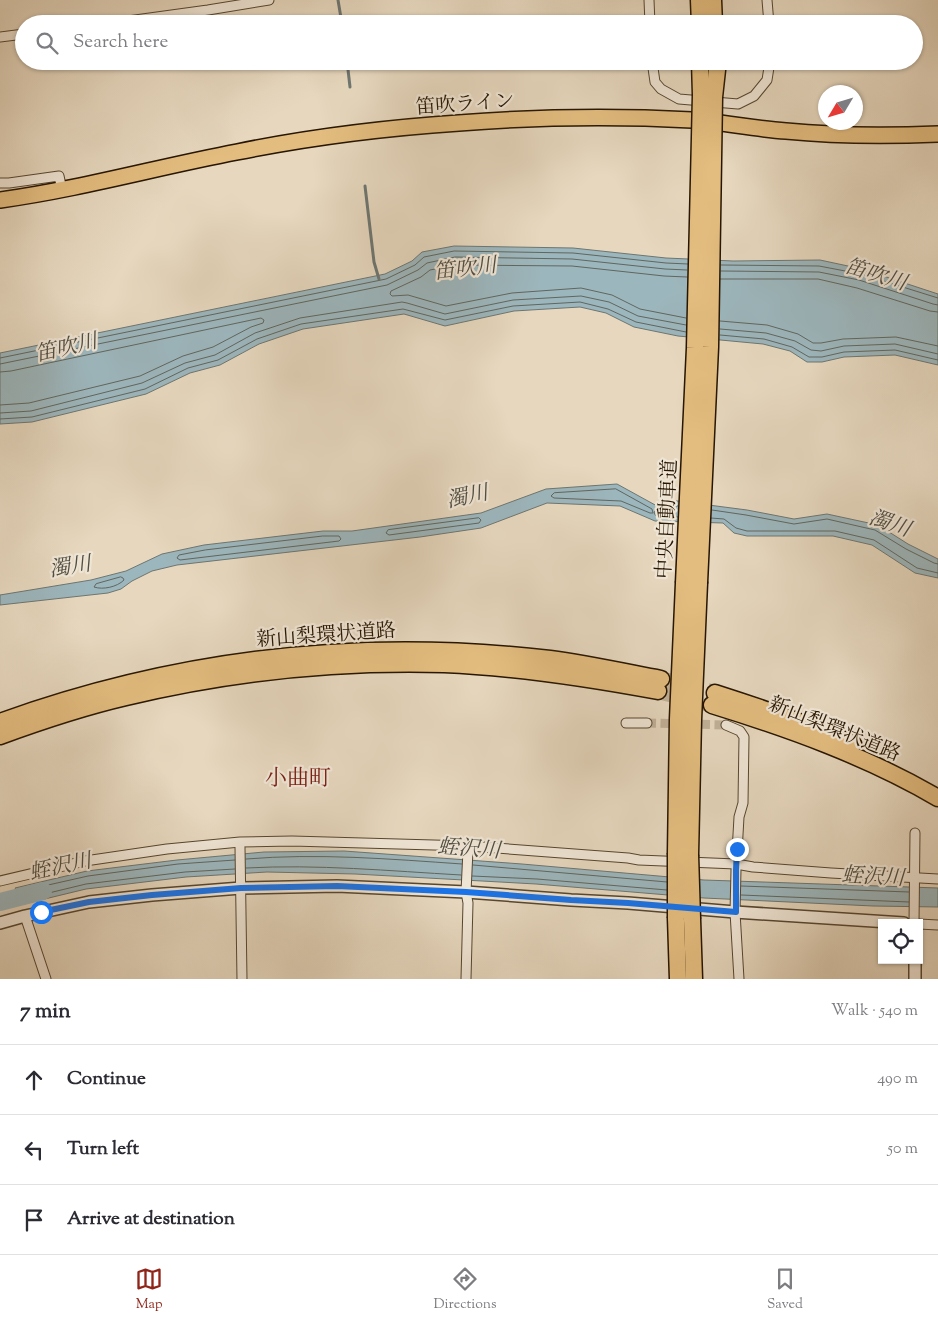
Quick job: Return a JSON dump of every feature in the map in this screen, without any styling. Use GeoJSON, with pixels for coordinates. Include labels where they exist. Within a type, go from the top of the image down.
{"type":"FeatureCollection","features":[{"type":"Feature","properties":{"kind":"highway"},"geometry":{"type":"LineString","coordinates":[[699,0],[700,15]]}},
{"type":"Feature","properties":{"kind":"highway"},"geometry":{"type":"LineString","coordinates":[[713,0],[714,15]]}},
{"type":"Feature","properties":{"kind":"highway"},"geometry":{"type":"LineString","coordinates":[[719,0],[719,15]]}},
{"type":"Feature","properties":{"kind":"highway","name":"中央自動車道"},"geometry":{"type":"LineString","coordinates":[[678,979],[684,918],[683,854],[692,720],[695,348],[708,96],[702,70]]}},
{"type":"Feature","properties":{"kind":"highway"},"geometry":{"type":"LineString","coordinates":[[708,96],[714,70]]}},
{"type":"Feature","properties":{"kind":"highway","name":"笛吹ライン"},"geometry":{"type":"LineString","coordinates":[[0,200],[62,190],[158,168],[292,142],[364,131],[459,122],[552,118],[682,120],[820,134],[877,136],[938,134]]}},
{"type":"Feature","properties":{"kind":"highway","name":"新山梨環状道路"},"geometry":{"type":"LineString","coordinates":[[0,722],[73,698],[177,672],[232,662],[288,655],[340,652],[448,651],[552,659],[608,668],[659,685],[606,682],[499,668],[445,664],[290,669],[219,678],[125,697],[76,710],[0,736]]}},
{"type":"Feature","properties":{"kind":"highway","name":"新山梨環状道路"},"geometry":{"type":"LineString","coordinates":[[938,785],[897,764],[807,724],[761,708],[714,699],[892,774],[938,798]]}},
{"type":"Feature","properties":{"kind":"highway","name":"中央自動車道"},"geometry":{"type":"LineString","coordinates":[[684,918],[694,979]]}},
{"type":"Feature","properties":{"kind":"street"},"geometry":{"type":"LineString","coordinates":[[208,0],[208,10]]}},
{"type":"Feature","properties":{"kind":"street"},"geometry":{"type":"LineString","coordinates":[[172,15],[270,0]]}},
{"type":"Feature","properties":{"kind":"street"},"geometry":{"type":"LineString","coordinates":[[649,0],[650,15]]}},
{"type":"Feature","properties":{"kind":"street"},"geometry":{"type":"LineString","coordinates":[[767,0],[768,15]]}},
{"type":"Feature","properties":{"kind":"street"},"geometry":{"type":"LineString","coordinates":[[0,37],[15,35]]}},
{"type":"Feature","properties":{"kind":"street"},"geometry":{"type":"LineString","coordinates":[[653,70],[655,82],[661,89],[679,99],[738,104],[754,96],[767,80],[769,70]]}},
{"type":"Feature","properties":{"kind":"street"},"geometry":{"type":"LineString","coordinates":[[0,183],[59,176],[62,190]]}},
{"type":"Feature","properties":{"kind":"street"},"geometry":{"type":"LineString","coordinates":[[626,723],[647,723]]}},
{"type":"Feature","properties":{"kind":"street"},"geometry":{"type":"LineString","coordinates":[[726,725],[740,731],[744,737],[744,803],[739,817],[735,909],[739,979]]}},
{"type":"Feature","properties":{"kind":"street"},"geometry":{"type":"LineString","coordinates":[[914,919],[915,833]]}},
{"type":"Feature","properties":{"kind":"street"},"geometry":{"type":"LineString","coordinates":[[0,881],[85,861],[249,842],[292,841],[468,846],[914,880],[938,879]]}},
{"type":"Feature","properties":{"kind":"street"},"geometry":{"type":"LineString","coordinates":[[240,847],[242,979]]}},
{"type":"Feature","properties":{"kind":"street"},"geometry":{"type":"LineString","coordinates":[[466,979],[468,850]]}},
{"type":"Feature","properties":{"kind":"street"},"geometry":{"type":"LineString","coordinates":[[0,923],[89,902],[241,886],[466,889],[571,900],[735,909],[878,921]]}},
{"type":"Feature","properties":{"kind":"street"},"geometry":{"type":"LineString","coordinates":[[25,916],[46,979]]}},
{"type":"Feature","properties":{"kind":"street"},"geometry":{"type":"LineString","coordinates":[[923,924],[938,925]]}},
{"type":"Feature","properties":{"kind":"street"},"geometry":{"type":"LineString","coordinates":[[915,964],[915,979]]}},
{"type":"Feature","properties":{"kind":"water","name":"笛吹川"},"geometry":{"type":"Polygon","coordinates":[[[454,246],[573,248],[666,258],[733,261],[820,260],[862,269],[938,294],[938,365],[895,355],[844,357],[822,362],[807,362],[790,351],[763,344],[678,336],[634,327],[606,313],[580,307],[514,311],[445,326],[404,314],[303,329],[259,344],[220,365],[190,373],[146,394],[32,422],[0,424],[0,353],[385,274],[412,261],[422,252],[454,246]]]}},
{"type":"Feature","properties":{"kind":"water"},"geometry":{"type":"Polygon","coordinates":[[[617,484],[657,506],[670,500],[747,510],[794,519],[827,514],[878,525],[908,544],[938,559],[938,578],[915,573],[872,545],[833,536],[747,536],[734,533],[723,523],[655,521],[620,506],[547,503],[481,528],[420,537],[177,565],[152,571],[121,589],[108,593],[0,605],[0,595],[91,580],[126,571],[162,554],[204,545],[323,531],[352,531],[481,513],[546,489],[617,484]]]}},
{"type":"Feature","properties":{"kind":"water"},"geometry":{"type":"Polygon","coordinates":[[[344,851],[704,880],[938,888],[938,907],[704,898],[536,884],[355,874],[267,872],[186,877],[86,889],[24,904],[15,888],[87,871],[177,860],[264,852],[344,851]]]}},
{"type":"Feature","properties":{"kind":"waterway"},"geometry":{"type":"LineString","coordinates":[[338,0],[340,15]]}},
{"type":"Feature","properties":{"kind":"waterway"},"geometry":{"type":"LineString","coordinates":[[348,70],[350,87]]}},
{"type":"Feature","properties":{"kind":"waterway"},"geometry":{"type":"LineString","coordinates":[[365,186],[374,262],[379,279]]}},
{"type":"Feature","properties":{"kind":"waterway","name":"蛭沢川"},"geometry":{"type":"LineString","coordinates":[[0,902],[43,891]]}},
{"type":"Feature","properties":{"kind":"tunnel"},"geometry":{"type":"LineString","coordinates":[[661,679],[715,693]]}},
{"type":"Feature","properties":{"kind":"tunnel"},"geometry":{"type":"LineString","coordinates":[[658,691],[712,705]]}},
{"type":"Feature","properties":{"kind":"tunnel"},"geometry":{"type":"LineString","coordinates":[[647,723],[726,725]]}},
{"type":"Feature","properties":{"kind":"district","name":"小曲町"},"geometry":{"type":"Point","coordinates":[298,777]}},
{"type":"Feature","properties":{"kind":"route"},"geometry":{"type":"LineString","coordinates":[[41,912],[89,902],[152,895],[241,888],[337,886],[466,892],[736,912],[737,849]]}},
{"type":"Feature","properties":{"kind":"water label","name":"濁川"},"geometry":{"type":"Point","coordinates":[467,496]}},
{"type":"Feature","properties":{"kind":"water label","name":"濁川"},"geometry":{"type":"Point","coordinates":[890,523]}},
{"type":"Feature","properties":{"kind":"water label","name":"濁川"},"geometry":{"type":"Point","coordinates":[70,566]}}]}
